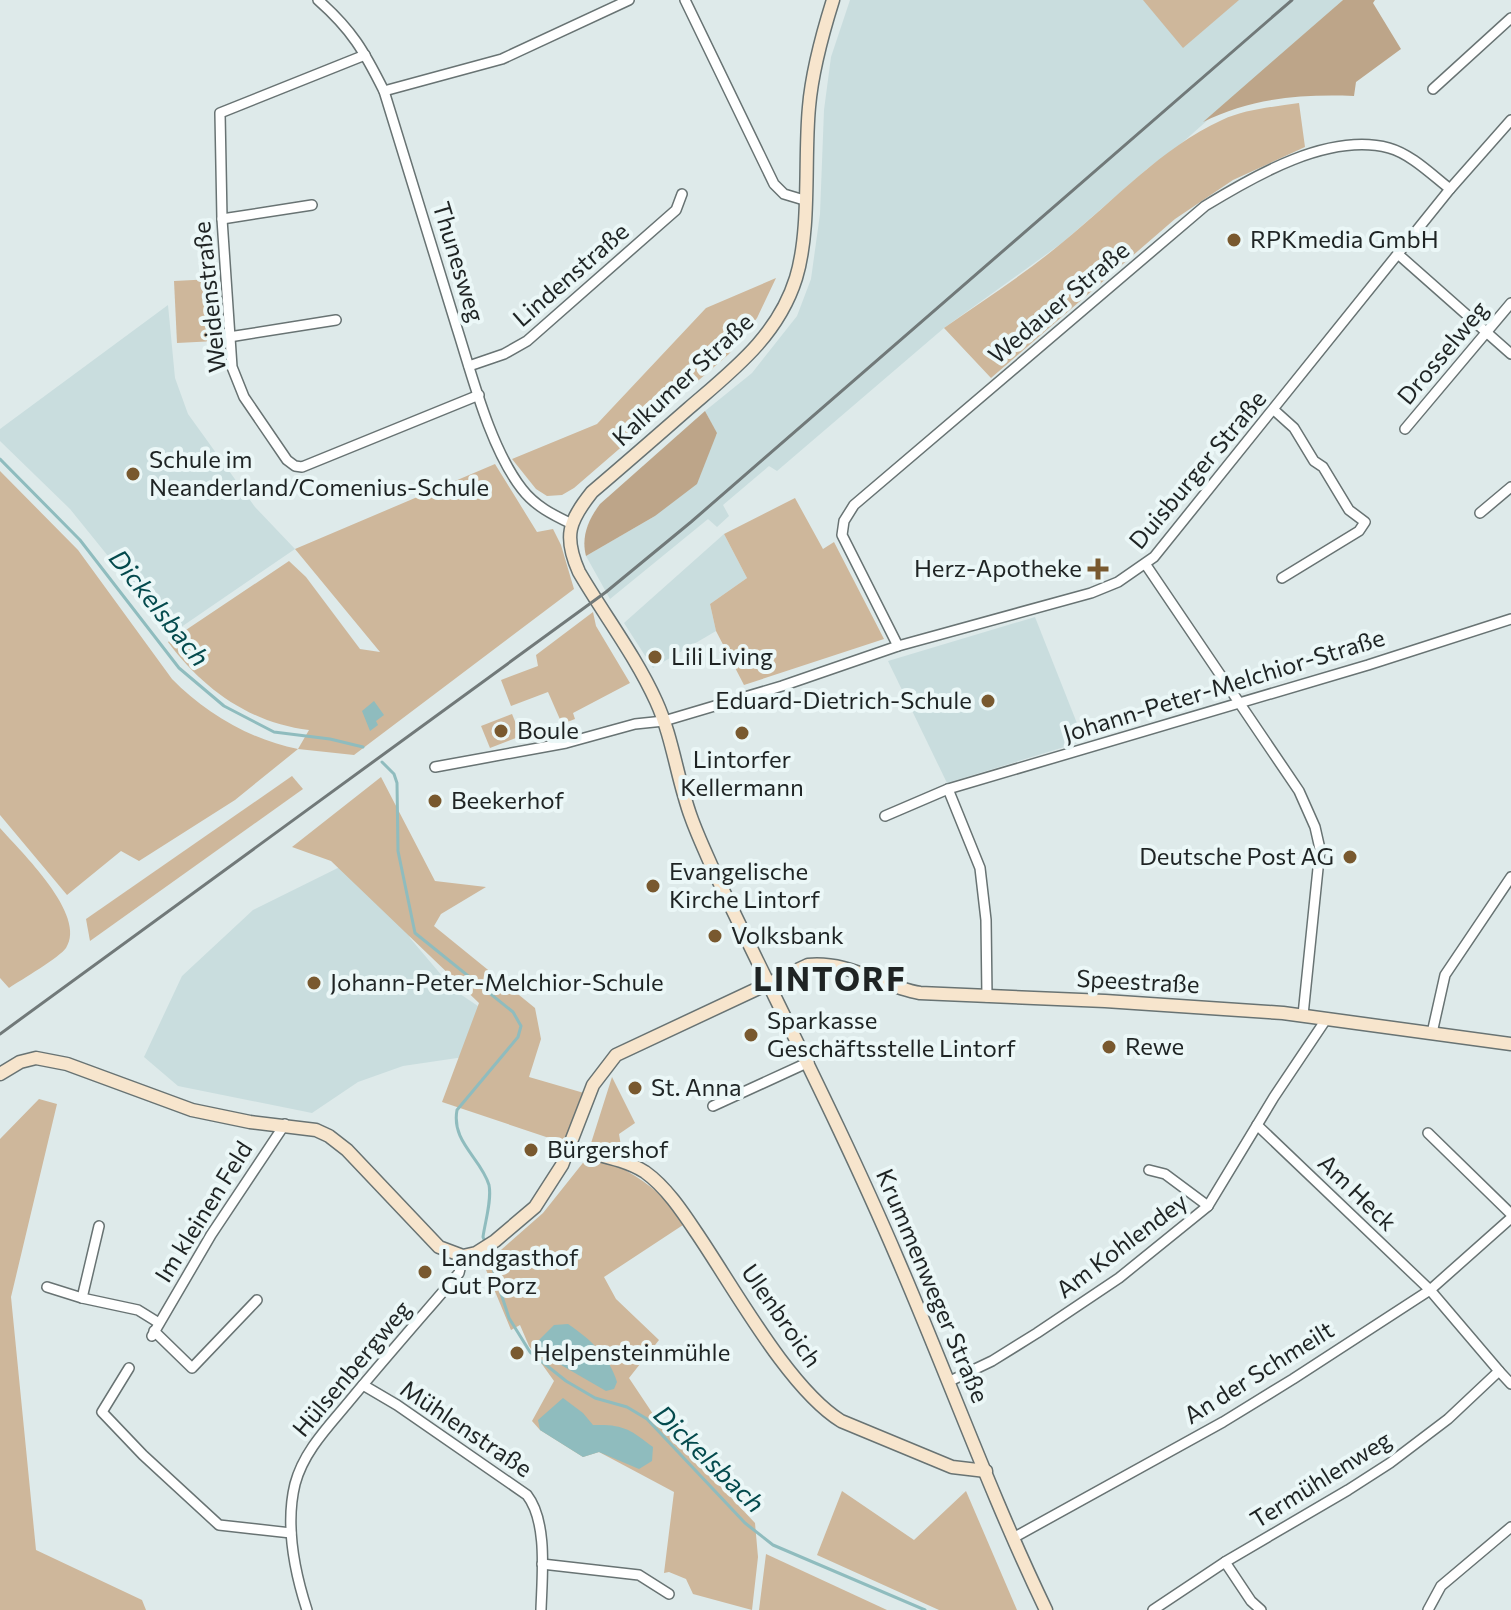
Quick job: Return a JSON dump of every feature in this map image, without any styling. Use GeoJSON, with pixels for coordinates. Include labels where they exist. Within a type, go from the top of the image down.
{"type":"FeatureCollection","features":[{"type":"Feature","properties":{"kind":"main road","name":"Kalkumer Straße"},"geometry":{"type":"LineString","coordinates":[[664,721],[640,670],[571,555],[569,541],[572,524],[592,492],[748,357],[777,321],[797,275],[803,243],[809,107],[815,64],[833,0]]}},
{"type":"Feature","properties":{"kind":"main road","name":"Krummenweger Straße"},"geometry":{"type":"LineString","coordinates":[[664,721],[690,816],[809,1062],[950,1381],[1013,1538],[1046,1610]]}},
{"type":"Feature","properties":{"kind":"main road","name":"Speestraße"},"geometry":{"type":"LineString","coordinates":[[470,1255],[495,1241],[535,1207],[558,1175],[593,1085],[616,1055],[808,965],[832,964],[867,974],[900,990],[948,996],[1105,1001],[1303,1015],[1511,1044]]}},
{"type":"Feature","properties":{"kind":"main road"},"geometry":{"type":"LineString","coordinates":[[0,1074],[20,1062],[36,1058],[67,1064],[192,1110],[250,1122],[316,1130],[347,1150],[439,1247],[470,1255]]}},
{"type":"Feature","properties":{"kind":"main road","name":"Ulenbroich"},"geometry":{"type":"LineString","coordinates":[[569,1147],[642,1170],[658,1182],[693,1227],[768,1340],[828,1412],[841,1421],[952,1467],[986,1471]]}},
{"type":"Feature","properties":{"kind":"street","name":"Thunesweg"},"geometry":{"type":"LineString","coordinates":[[318,0],[346,25],[384,91],[469,366],[501,453],[522,490],[552,514],[572,524]]}},
{"type":"Feature","properties":{"kind":"street"},"geometry":{"type":"LineString","coordinates":[[384,91],[502,59],[629,0]]}},
{"type":"Feature","properties":{"kind":"street"},"geometry":{"type":"LineString","coordinates":[[685,0],[774,184],[784,194],[804,200]]}},
{"type":"Feature","properties":{"kind":"street"},"geometry":{"type":"LineString","coordinates":[[1433,89],[1511,18]]}},
{"type":"Feature","properties":{"kind":"street","name":"Weidenstraße"},"geometry":{"type":"LineString","coordinates":[[365,55],[220,113],[222,219],[232,367],[244,397],[287,460],[295,466],[311,466],[479,395]]}},
{"type":"Feature","properties":{"kind":"street","name":"Duisburger Straße"},"geometry":{"type":"LineString","coordinates":[[435,767],[566,743],[635,724],[664,721],[782,686],[898,646],[1091,593],[1118,582],[1146,565],[1450,189],[1511,120]]}},
{"type":"Feature","properties":{"kind":"street","name":"Wedauer Straße"},"geometry":{"type":"LineString","coordinates":[[898,646],[842,535],[844,521],[854,505],[1205,206],[1244,182],[1283,164],[1320,151],[1369,145],[1392,148],[1450,189]]}},
{"type":"Feature","properties":{"kind":"street","name":"Lindenstraße"},"geometry":{"type":"LineString","coordinates":[[469,366],[504,354],[527,341],[676,210],[682,194]]}},
{"type":"Feature","properties":{"kind":"street"},"geometry":{"type":"LineString","coordinates":[[222,219],[312,205]]}},
{"type":"Feature","properties":{"kind":"street"},"geometry":{"type":"LineString","coordinates":[[1399,255],[1511,354]]}},
{"type":"Feature","properties":{"kind":"street","name":"Drosselweg"},"geometry":{"type":"LineString","coordinates":[[1405,429],[1511,303]]}},
{"type":"Feature","properties":{"kind":"street"},"geometry":{"type":"LineString","coordinates":[[229,337],[336,320]]}},
{"type":"Feature","properties":{"kind":"street"},"geometry":{"type":"LineString","coordinates":[[1274,410],[1294,428],[1349,510],[1365,522],[1359,531],[1282,578]]}},
{"type":"Feature","properties":{"kind":"street"},"geometry":{"type":"LineString","coordinates":[[1480,513],[1511,487]]}},
{"type":"Feature","properties":{"kind":"street"},"geometry":{"type":"LineString","coordinates":[[1146,565],[1299,791],[1310,814],[1320,849],[1303,1015]]}},
{"type":"Feature","properties":{"kind":"street","name":"Johann-Peter-Melchior-Straße"},"geometry":{"type":"LineString","coordinates":[[885,816],[948,789],[1511,619]]}},
{"type":"Feature","properties":{"kind":"street"},"geometry":{"type":"LineString","coordinates":[[948,789],[980,868],[986,920],[987,997]]}},
{"type":"Feature","properties":{"kind":"street"},"geometry":{"type":"LineString","coordinates":[[1432,1033],[1445,975],[1511,877]]}},
{"type":"Feature","properties":{"kind":"street","name":"Am Kohlendey"},"geometry":{"type":"LineString","coordinates":[[950,1381],[992,1361],[1119,1278],[1208,1206],[1327,1018]]}},
{"type":"Feature","properties":{"kind":"street"},"geometry":{"type":"LineString","coordinates":[[713,1106],[809,1062]]}},
{"type":"Feature","properties":{"kind":"street","name":"Im kleinen Feld"},"geometry":{"type":"LineString","coordinates":[[155,1330],[235,1197],[285,1124]]}},
{"type":"Feature","properties":{"kind":"street","name":"Am Heck"},"geometry":{"type":"LineString","coordinates":[[1257,1125],[1430,1290]]}},
{"type":"Feature","properties":{"kind":"street"},"geometry":{"type":"LineString","coordinates":[[1428,1133],[1511,1216]]}},
{"type":"Feature","properties":{"kind":"street"},"geometry":{"type":"LineString","coordinates":[[1149,1170],[1165,1174],[1208,1206]]}},
{"type":"Feature","properties":{"kind":"street","name":"An der Schmeilt"},"geometry":{"type":"LineString","coordinates":[[1013,1538],[1223,1422],[1430,1290],[1511,1216]]}},
{"type":"Feature","properties":{"kind":"street"},"geometry":{"type":"LineString","coordinates":[[82,1298],[99,1226]]}},
{"type":"Feature","properties":{"kind":"street","name":"Hülsenbergweg"},"geometry":{"type":"LineString","coordinates":[[307,1610],[291,1533],[295,1483],[303,1460],[459,1273],[470,1255]]}},
{"type":"Feature","properties":{"kind":"street"},"geometry":{"type":"LineString","coordinates":[[47,1287],[138,1310],[192,1368],[257,1300]]}},
{"type":"Feature","properties":{"kind":"street"},"geometry":{"type":"LineString","coordinates":[[1430,1290],[1511,1384]]}},
{"type":"Feature","properties":{"kind":"street"},"geometry":{"type":"LineString","coordinates":[[129,1368],[102,1412],[143,1455],[219,1525],[291,1533]]}},
{"type":"Feature","properties":{"kind":"street","name":"Termühlenweg"},"geometry":{"type":"LineString","coordinates":[[1153,1610],[1225,1562],[1390,1463],[1448,1419],[1499,1371]]}},
{"type":"Feature","properties":{"kind":"street","name":"Mühlenstraße"},"geometry":{"type":"LineString","coordinates":[[363,1385],[527,1495],[538,1515],[542,1564],[541,1610]]}},
{"type":"Feature","properties":{"kind":"street"},"geometry":{"type":"LineString","coordinates":[[1428,1610],[1441,1586],[1511,1527]]}},
{"type":"Feature","properties":{"kind":"street"},"geometry":{"type":"LineString","coordinates":[[1225,1562],[1251,1601],[1261,1610]]}},
{"type":"Feature","properties":{"kind":"street"},"geometry":{"type":"LineString","coordinates":[[542,1564],[639,1575],[669,1594]]}},
{"type":"Feature","properties":{"kind":"shaded area"},"geometry":{"type":"Polygon","coordinates":[[[850,0],[1343,0],[1183,142],[1062,243],[944,328],[777,471],[769,466],[723,505],[729,516],[717,527],[708,519],[610,599],[586,556],[655,516],[717,434],[705,411],[752,373],[797,316],[811,279],[820,214],[824,110],[831,57],[850,0]]]}},
{"type":"Feature","properties":{"kind":"shaded area"},"geometry":{"type":"Polygon","coordinates":[[[1143,0],[1239,0],[1183,48],[1143,0]]]}},
{"type":"Feature","properties":{"kind":"shaded area"},"geometry":{"type":"Polygon","coordinates":[[[1343,0],[1375,0],[1373,3],[1401,49],[1356,82],[1354,96],[1277,99],[1239,108],[1203,122],[1343,0]]]}},
{"type":"Feature","properties":{"kind":"shaded area"},"geometry":{"type":"Polygon","coordinates":[[[1299,103],[1305,147],[1233,180],[1175,219],[991,378],[944,328],[1034,265],[1179,145],[1240,113],[1299,103]]]}},
{"type":"Feature","properties":{"kind":"shaded area"},"geometry":{"type":"Polygon","coordinates":[[[776,278],[757,318],[729,354],[574,488],[562,495],[547,496],[536,489],[512,459],[597,424],[706,308],[776,278]]]}},
{"type":"Feature","properties":{"kind":"shaded area"},"geometry":{"type":"Polygon","coordinates":[[[213,279],[216,341],[177,343],[174,281],[213,279]]]}},
{"type":"Feature","properties":{"kind":"shaded area","name":"Schule im Neanderland/Comenius-Schule"},"geometry":{"type":"Polygon","coordinates":[[[168,305],[175,378],[188,414],[255,507],[295,549],[171,634],[70,509],[0,441],[0,429],[168,305]]]}},
{"type":"Feature","properties":{"kind":"shaded area"},"geometry":{"type":"Polygon","coordinates":[[[705,411],[717,433],[697,484],[655,516],[586,556],[584,542],[587,529],[600,504],[705,411]]]}},
{"type":"Feature","properties":{"kind":"shaded area"},"geometry":{"type":"Polygon","coordinates":[[[495,464],[537,532],[553,529],[574,589],[354,755],[298,749],[309,730],[267,720],[230,701],[196,675],[168,642],[289,561],[306,577],[360,649],[380,652],[295,549],[495,464]]]}},
{"type":"Feature","properties":{"kind":"shaded area"},"geometry":{"type":"Polygon","coordinates":[[[0,471],[78,550],[172,679],[214,714],[246,732],[298,749],[235,800],[139,861],[121,851],[67,895],[0,815],[0,471]]]}},
{"type":"Feature","properties":{"kind":"shaded area"},"geometry":{"type":"Polygon","coordinates":[[[795,498],[823,549],[834,542],[884,639],[744,685],[716,631],[710,604],[747,578],[724,534],[795,498]]]}},
{"type":"Feature","properties":{"kind":"shaded area"},"geometry":{"type":"Polygon","coordinates":[[[724,534],[747,578],[710,604],[716,631],[653,668],[624,623],[724,534]]]}},
{"type":"Feature","properties":{"kind":"shaded area"},"geometry":{"type":"Polygon","coordinates":[[[593,612],[596,626],[630,683],[573,713],[575,719],[562,724],[548,692],[511,706],[501,680],[538,666],[536,655],[593,612]]]}},
{"type":"Feature","properties":{"kind":"shaded area","name":"Eduard-Dietrich-Schule"},"geometry":{"type":"Polygon","coordinates":[[[1035,617],[1084,741],[947,783],[888,661],[1035,617]]]}},
{"type":"Feature","properties":{"kind":"shaded area","name":"Boule"},"geometry":{"type":"Polygon","coordinates":[[[512,714],[521,736],[490,748],[481,726],[512,714]]]}},
{"type":"Feature","properties":{"kind":"shaded area"},"geometry":{"type":"Polygon","coordinates":[[[292,776],[303,789],[90,941],[86,919],[292,776]]]}},
{"type":"Feature","properties":{"kind":"shaded area"},"geometry":{"type":"Polygon","coordinates":[[[381,777],[435,881],[486,887],[441,914],[434,926],[535,1008],[541,1039],[529,1077],[584,1093],[564,1143],[442,1102],[479,1003],[331,861],[292,847],[381,777]]]}},
{"type":"Feature","properties":{"kind":"shaded area"},"geometry":{"type":"Polygon","coordinates":[[[0,828],[49,884],[68,919],[70,934],[62,952],[9,988],[0,978],[0,828]]]}},
{"type":"Feature","properties":{"kind":"shaded area","name":"Johann-Peter-Melchior-Schule"},"geometry":{"type":"Polygon","coordinates":[[[356,859],[391,866],[410,938],[454,990],[505,1024],[491,1053],[403,1066],[358,1082],[312,1113],[178,1086],[144,1057],[182,976],[253,910],[356,859]]]}},
{"type":"Feature","properties":{"kind":"shaded area"},"geometry":{"type":"Polygon","coordinates":[[[612,1077],[635,1123],[619,1134],[625,1170],[658,1193],[683,1225],[604,1277],[616,1299],[659,1340],[629,1378],[655,1417],[755,1523],[758,1557],[752,1610],[693,1594],[686,1579],[664,1573],[674,1492],[599,1452],[583,1457],[540,1430],[532,1421],[554,1381],[529,1346],[520,1325],[511,1330],[484,1265],[543,1213],[586,1159],[612,1077]]]}},
{"type":"Feature","properties":{"kind":"shaded area"},"geometry":{"type":"Polygon","coordinates":[[[39,1099],[57,1104],[11,1297],[36,1550],[142,1600],[146,1610],[0,1610],[0,1139],[39,1099]]]}},
{"type":"Feature","properties":{"kind":"shaded area"},"geometry":{"type":"Polygon","coordinates":[[[842,1491],[914,1540],[966,1491],[1017,1610],[939,1610],[817,1555],[842,1491]]]}},
{"type":"Feature","properties":{"kind":"shaded area"},"geometry":{"type":"Polygon","coordinates":[[[766,1554],[887,1610],[759,1610],[766,1554]]]}},
{"type":"Feature","properties":{"kind":"water"},"geometry":{"type":"Polygon","coordinates":[[[374,701],[384,715],[370,731],[362,711],[374,701]]]}},
{"type":"Feature","properties":{"kind":"water"},"geometry":{"type":"Polygon","coordinates":[[[568,1324],[604,1356],[617,1382],[614,1389],[606,1391],[542,1354],[539,1340],[554,1325],[568,1324]]]}},
{"type":"Feature","properties":{"kind":"water"},"geometry":{"type":"Polygon","coordinates":[[[563,1398],[593,1425],[612,1425],[638,1436],[653,1447],[652,1461],[639,1469],[599,1452],[583,1457],[540,1430],[538,1420],[563,1398]]]}},
{"type":"Feature","properties":{"kind":"waterway","name":"Dickelsbach"},"geometry":{"type":"LineString","coordinates":[[0,459],[80,540],[179,668],[224,706],[274,732],[330,739],[363,747]]}},
{"type":"Feature","properties":{"kind":"waterway","name":"Dickelsbach"},"geometry":{"type":"LineString","coordinates":[[382,762],[394,774],[397,783],[398,851],[415,933],[513,1012],[521,1026],[518,1037],[457,1110],[456,1121],[462,1141],[489,1185],[485,1242]]}},
{"type":"Feature","properties":{"kind":"waterway","name":"Dickelsbach"},"geometry":{"type":"LineString","coordinates":[[487,1250],[509,1318],[530,1352],[566,1381],[595,1398],[627,1407],[647,1419],[745,1523],[773,1545],[925,1610]]}},
{"type":"Feature","properties":{"kind":"railway"},"geometry":{"type":"LineString","coordinates":[[0,1034],[606,592],[691,522],[1292,0]]}},
{"type":"Feature","properties":{"kind":"place","name":"RPKmedia GmbH"},"geometry":{"type":"Point","coordinates":[1234,240]}},
{"type":"Feature","properties":{"kind":"place","name":"Schule im Neanderland/Comenius-Schule"},"geometry":{"type":"Point","coordinates":[133,474]}},
{"type":"Feature","properties":{"kind":"place","name":"Herz-Apotheke"},"geometry":{"type":"Point","coordinates":[1098,569]}},
{"type":"Feature","properties":{"kind":"place","name":"Lili Living"},"geometry":{"type":"Point","coordinates":[655,657]}},
{"type":"Feature","properties":{"kind":"place","name":"Eduard-Dietrich-Schule"},"geometry":{"type":"Point","coordinates":[988,701]}},
{"type":"Feature","properties":{"kind":"place","name":"Boule"},"geometry":{"type":"Point","coordinates":[501,731]}},
{"type":"Feature","properties":{"kind":"place","name":"Lintorfer Kellermann"},"geometry":{"type":"Point","coordinates":[742,733]}},
{"type":"Feature","properties":{"kind":"place","name":"Beekerhof"},"geometry":{"type":"Point","coordinates":[435,801]}},
{"type":"Feature","properties":{"kind":"place","name":"Deutsche Post AG"},"geometry":{"type":"Point","coordinates":[1350,857]}},
{"type":"Feature","properties":{"kind":"place","name":"Evangelische Kirche Lintorf"},"geometry":{"type":"Point","coordinates":[653,886]}},
{"type":"Feature","properties":{"kind":"place","name":"Volksbank"},"geometry":{"type":"Point","coordinates":[715,936]}},
{"type":"Feature","properties":{"kind":"place","name":"Johann-Peter-Melchior-Schule"},"geometry":{"type":"Point","coordinates":[314,983]}},
{"type":"Feature","properties":{"kind":"place","name":"Sparkasse Geschäftsstelle Lintorf"},"geometry":{"type":"Point","coordinates":[751,1035]}},
{"type":"Feature","properties":{"kind":"place","name":"Rewe"},"geometry":{"type":"Point","coordinates":[1109,1047]}},
{"type":"Feature","properties":{"kind":"place","name":"St. Anna"},"geometry":{"type":"Point","coordinates":[635,1088]}},
{"type":"Feature","properties":{"kind":"place","name":"Bürgershof"},"geometry":{"type":"Point","coordinates":[531,1150]}},
{"type":"Feature","properties":{"kind":"place","name":"Landgasthof Gut Porz"},"geometry":{"type":"Point","coordinates":[425,1272]}},
{"type":"Feature","properties":{"kind":"place","name":"Helpensteinmühle"},"geometry":{"type":"Point","coordinates":[517,1353]}},
{"type":"Feature","properties":{"kind":"district","name":"LINTORF"},"geometry":{"type":"Point","coordinates":[830,980]}}]}
